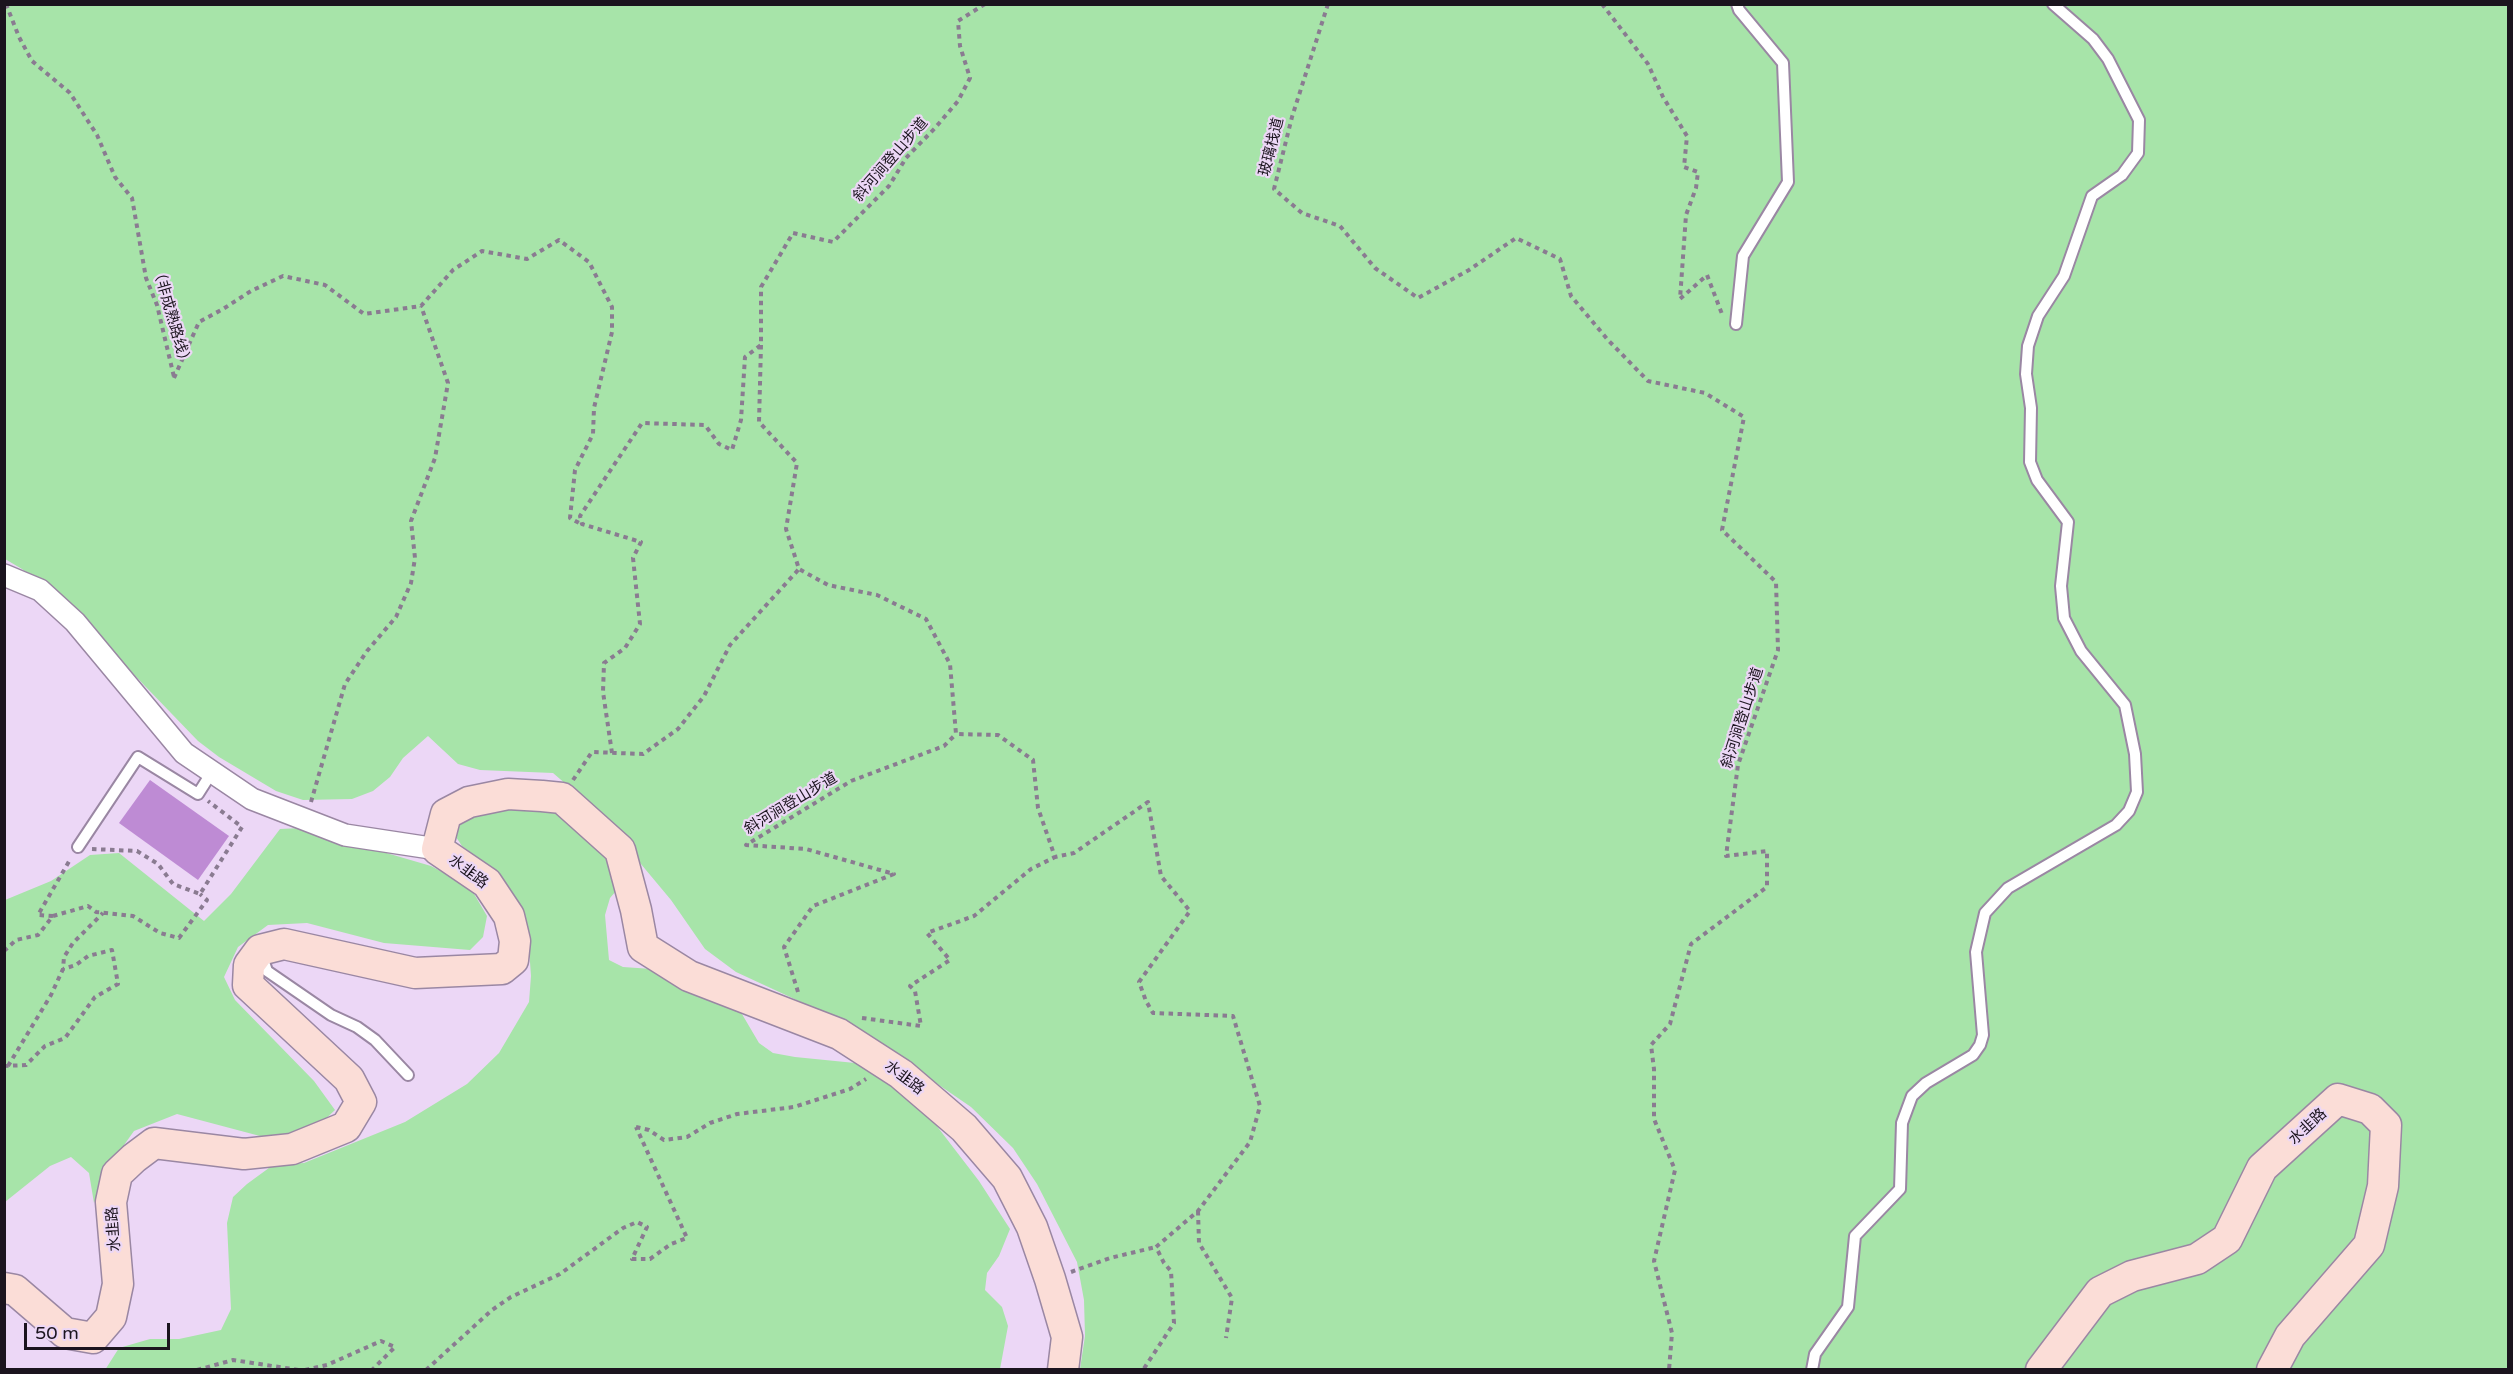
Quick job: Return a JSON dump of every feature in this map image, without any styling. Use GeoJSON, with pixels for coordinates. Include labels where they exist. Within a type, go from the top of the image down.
{"type":"FeatureCollection","features":[{"type":"Feature","properties":{"kind":"street"},"geometry":{"type":"LineString","coordinates":[[4,575],[40,590],[75,622],[184,753],[252,799],[345,835],[437,849]]}},
{"type":"Feature","properties":{"kind":"street","name":"水韭路"},"geometry":{"type":"LineString","coordinates":[[4,1288],[15,1290],[65,1333],[93,1338],[111,1317],[118,1284],[111,1202],[117,1174],[134,1158],[154,1143],[244,1154],[292,1149],[346,1127],[361,1102],[349,1079],[248,985],[249,966],[260,950],[284,944],[415,973],[502,969],[513,960],[515,941],[509,916],[487,883],[437,849],[446,814],[469,802],[508,794],[562,798],[620,850],[643,947],[689,976],[826,1029],[901,1074],[964,1128],[1007,1178],[1032,1227],[1050,1279],[1066,1337],[1063,1370]]}},
{"type":"Feature","properties":{"kind":"street","name":"水韭路"},"geometry":{"type":"LineString","coordinates":[[2041,1370],[2100,1292],[2132,1276],[2197,1258],[2227,1239],[2262,1168],[2338,1099],[2370,1109],[2386,1125],[2383,1186],[2369,1245],[2290,1336],[2272,1370]]}},
{"type":"Feature","properties":{"kind":"lane"},"geometry":{"type":"LineString","coordinates":[[1736,324],[1743,256],[1788,182],[1783,63],[1739,10],[1737,4]]}},
{"type":"Feature","properties":{"kind":"lane"},"geometry":{"type":"LineString","coordinates":[[1812,1370],[1815,1354],[1848,1307],[1855,1236],[1900,1189],[1902,1123],[1912,1096],[1926,1083],[1973,1055],[1980,1045],[1983,1035],[1976,952],[1985,913],[2008,888],[2116,825],[2129,811],[2137,792],[2135,754],[2125,705],[2081,651],[2064,618],[2061,586],[2068,522],[2037,480],[2030,462],[2031,408],[2026,374],[2028,346],[2038,316],[2064,276],[2092,196],[2122,175],[2138,153],[2139,120],[2108,59],[2092,39],[2053,4]]}},
{"type":"Feature","properties":{"kind":"lane"},"geometry":{"type":"LineString","coordinates":[[78,846],[138,757],[198,794],[212,772]]}},
{"type":"Feature","properties":{"kind":"lane"},"geometry":{"type":"LineString","coordinates":[[260,950],[267,971],[331,1015],[357,1027],[375,1040],[408,1075]]}},
{"type":"Feature","properties":{"kind":"path","name":"（非成熟路线）"},"geometry":{"type":"LineString","coordinates":[[6,4],[19,37],[32,61],[70,93],[97,135],[115,177],[132,198],[146,278],[157,305],[174,378],[199,322],[251,291],[284,276],[325,285],[364,314],[421,306]]}},
{"type":"Feature","properties":{"kind":"path","name":"斜河涧登山步道"},"geometry":{"type":"LineString","coordinates":[[761,345],[761,287],[793,233],[833,242],[889,186],[906,159],[958,101],[970,78],[960,46],[958,21],[985,4]]}},
{"type":"Feature","properties":{"kind":"path","name":"玻璃栈道"},"geometry":{"type":"LineString","coordinates":[[1328,4],[1292,117],[1274,189],[1302,213],[1340,226],[1375,268],[1418,298]]}},
{"type":"Feature","properties":{"kind":"path"},"geometry":{"type":"LineString","coordinates":[[1602,4],[1648,64],[1663,97],[1687,136],[1684,167],[1698,172],[1696,188],[1686,215],[1680,299],[1707,275],[1715,301],[1725,319]]}},
{"type":"Feature","properties":{"kind":"path","name":"斜河涧登山步道"},"geometry":{"type":"LineString","coordinates":[[1418,298],[1469,270],[1516,237],[1560,259],[1571,296],[1608,340],[1648,381],[1705,393],[1744,417],[1722,530],[1776,582],[1778,650],[1738,765],[1726,856],[1767,851],[1767,886],[1691,944],[1671,1024],[1651,1045],[1654,1069],[1654,1119],[1675,1170],[1654,1261],[1672,1333],[1669,1370]]}},
{"type":"Feature","properties":{"kind":"path"},"geometry":{"type":"LineString","coordinates":[[306,820],[345,684],[367,651],[396,617],[411,583],[415,558],[411,521],[435,458],[448,383],[421,306],[453,270],[482,251],[527,259],[559,240],[589,262],[612,307],[612,332],[594,408],[593,434],[575,470],[570,518],[582,524],[641,542],[633,558],[640,624],[625,648],[604,663],[603,692],[612,753]]}},
{"type":"Feature","properties":{"kind":"path"},"geometry":{"type":"LineString","coordinates":[[582,524],[580,516],[642,423],[705,425],[719,444],[732,450],[741,420],[745,357],[761,345]]}},
{"type":"Feature","properties":{"kind":"path"},"geometry":{"type":"LineString","coordinates":[[761,345],[759,422],[797,463],[786,529],[799,569],[828,585],[877,595],[926,619],[950,664],[956,734],[998,735],[1033,760],[1038,808],[1055,857]]}},
{"type":"Feature","properties":{"kind":"path"},"geometry":{"type":"LineString","coordinates":[[562,798],[591,752],[643,754],[678,729],[704,696],[730,645],[799,569]]}},
{"type":"Feature","properties":{"kind":"path","name":"斜河涧登山步道"},"geometry":{"type":"LineString","coordinates":[[826,1029],[804,1012],[784,947],[813,906],[894,874],[806,849],[746,845],[852,782],[944,747],[956,734]]}},
{"type":"Feature","properties":{"kind":"path"},"geometry":{"type":"LineString","coordinates":[[198,794],[242,827],[200,894]]}},
{"type":"Feature","properties":{"kind":"path"},"geometry":{"type":"LineString","coordinates":[[826,1029],[861,1018],[921,1026],[915,991],[910,986],[950,960],[927,933],[974,916],[1031,869],[1055,857],[1074,853],[1149,802],[1161,876],[1190,911],[1139,982],[1153,1013],[1233,1016],[1260,1106],[1250,1142],[1198,1210],[1156,1247],[1110,1258],[1050,1279]]}},
{"type":"Feature","properties":{"kind":"path"},"geometry":{"type":"LineString","coordinates":[[78,846],[137,851],[158,864],[173,884],[200,894],[207,900],[179,938],[160,933],[133,916],[96,912],[87,906],[53,916],[38,915],[78,846]]}},
{"type":"Feature","properties":{"kind":"path"},"geometry":{"type":"LineString","coordinates":[[6,1066],[51,995],[63,969],[64,957],[73,943],[103,912]]}},
{"type":"Feature","properties":{"kind":"path"},"geometry":{"type":"LineString","coordinates":[[4,951],[16,940],[39,935],[53,916]]}},
{"type":"Feature","properties":{"kind":"path"},"geometry":{"type":"LineString","coordinates":[[6,1066],[26,1065],[45,1046],[65,1038],[95,997],[118,984],[112,950],[88,956],[76,965],[63,969]]}},
{"type":"Feature","properties":{"kind":"path"},"geometry":{"type":"LineString","coordinates":[[426,1370],[492,1310],[511,1297],[560,1274],[623,1228],[636,1222],[646,1227],[632,1259],[650,1259],[671,1244],[687,1238],[636,1127],[649,1130],[663,1140],[687,1137],[710,1123],[737,1114],[794,1107],[825,1099],[850,1089],[888,1066]]}},
{"type":"Feature","properties":{"kind":"path"},"geometry":{"type":"LineString","coordinates":[[1198,1210],[1199,1243],[1232,1298],[1226,1338]]}},
{"type":"Feature","properties":{"kind":"path"},"geometry":{"type":"LineString","coordinates":[[1143,1370],[1174,1323],[1171,1271],[1156,1247]]}},
{"type":"Feature","properties":{"kind":"path"},"geometry":{"type":"LineString","coordinates":[[305,1370],[327,1365],[381,1341],[395,1347],[372,1370]]}},
{"type":"Feature","properties":{"kind":"path"},"geometry":{"type":"LineString","coordinates":[[197,1370],[233,1360],[299,1370]]}},
{"type":"Feature","properties":{"kind":"green space"},"geometry":{"type":"Polygon","coordinates":[[[4,5],[2508,5],[2508,1369],[1080,1369],[1085,1336],[1084,1300],[1077,1262],[1037,1184],[1013,1148],[971,1107],[869,1037],[816,1009],[736,972],[705,949],[671,900],[595,809],[553,773],[480,770],[458,764],[428,736],[403,758],[390,777],[373,791],[352,799],[303,800],[276,791],[219,757],[198,741],[62,600],[22,569],[5,559],[4,5]]]}},
{"type":"Feature","properties":{"kind":"green space"},"geometry":{"type":"Polygon","coordinates":[[[508,806],[547,806],[599,843],[628,877],[610,898],[605,915],[609,960],[623,967],[652,969],[739,1009],[759,1043],[773,1053],[855,1063],[882,1078],[923,1108],[979,1181],[1010,1229],[999,1256],[987,1273],[985,1290],[1002,1307],[1008,1326],[1000,1369],[105,1370],[119,1348],[150,1339],[179,1339],[221,1330],[231,1309],[227,1223],[233,1197],[247,1184],[273,1165],[304,1163],[405,1122],[467,1084],[499,1053],[529,1002],[531,976],[528,934],[505,887],[481,860],[462,846],[454,834],[455,819],[508,806]]]}},
{"type":"Feature","properties":{"kind":"green space"},"geometry":{"type":"Polygon","coordinates":[[[301,828],[431,866],[470,887],[487,916],[483,937],[470,950],[384,943],[307,923],[268,925],[238,947],[224,977],[235,1000],[314,1081],[335,1110],[317,1127],[275,1140],[177,1114],[134,1131],[109,1166],[94,1203],[89,1173],[71,1157],[50,1166],[5,1202],[5,900],[51,881],[90,855],[119,853],[204,921],[231,894],[280,829],[301,828]]]}},
{"type":"Feature","properties":{"kind":"building"},"geometry":{"type":"Polygon","coordinates":[[[150,780],[229,836],[198,880],[119,823],[150,780]]]}}]}
